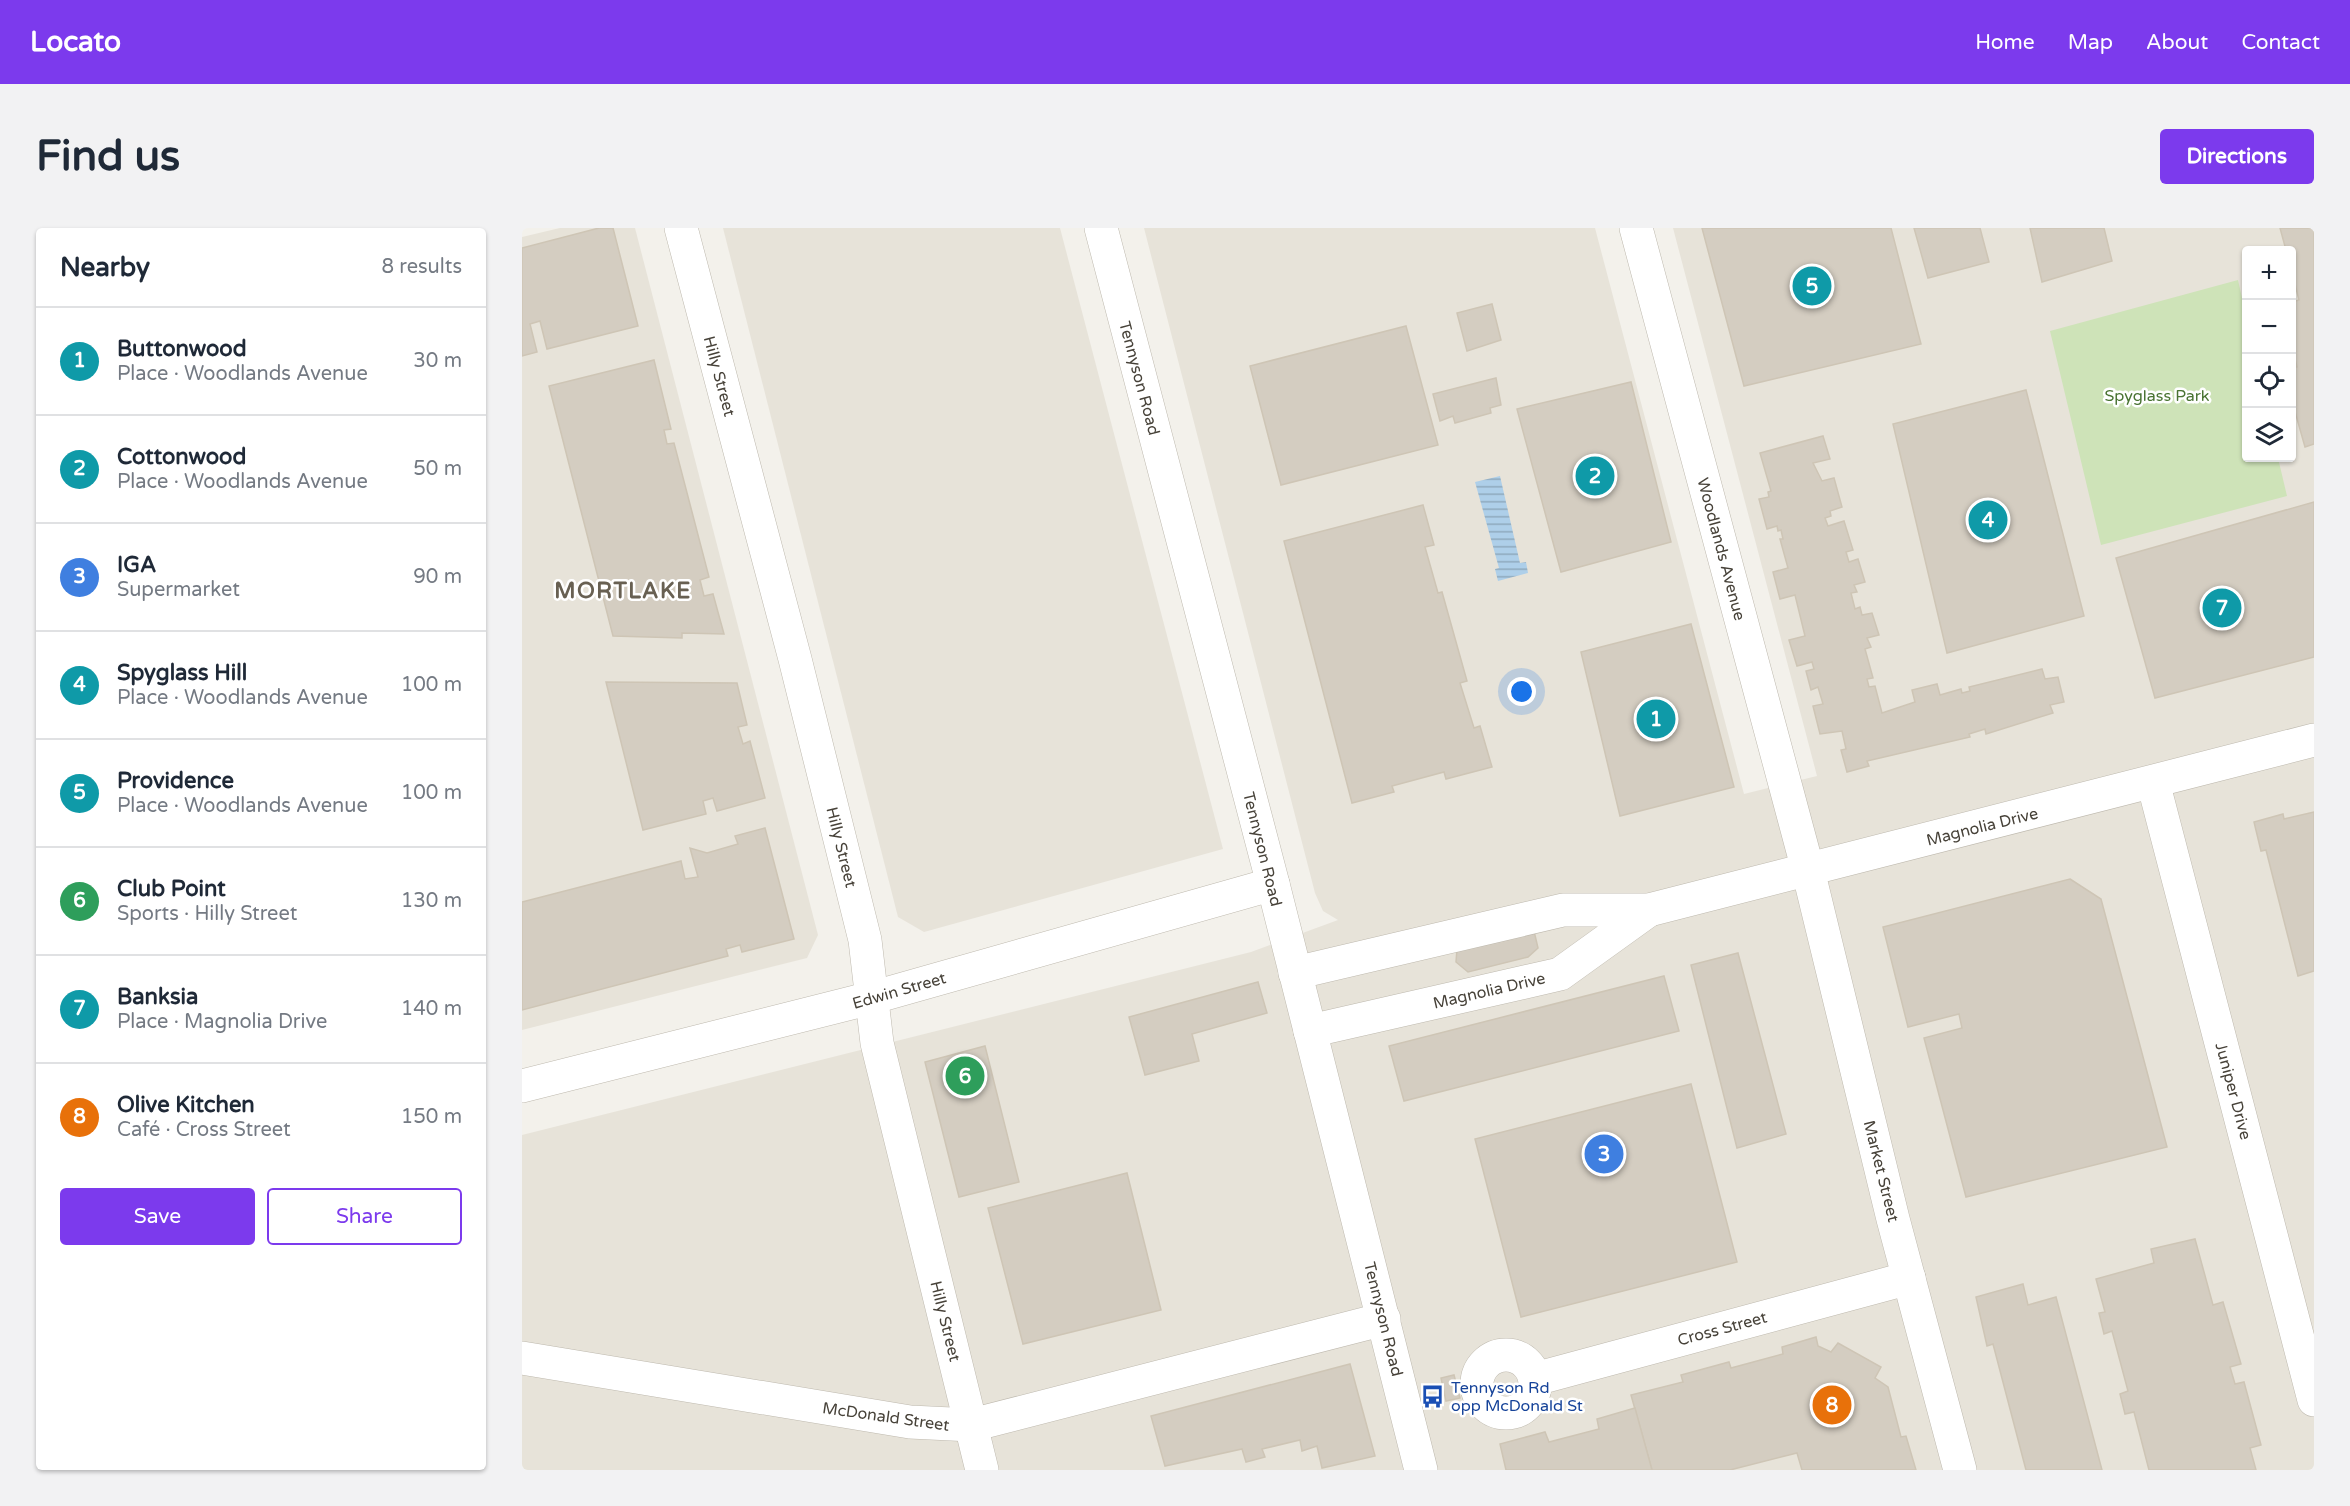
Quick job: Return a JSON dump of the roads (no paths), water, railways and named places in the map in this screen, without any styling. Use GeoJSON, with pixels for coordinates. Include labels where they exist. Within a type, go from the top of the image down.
{"type":"FeatureCollection","features":[{"type":"Feature","properties":{"kind":"street","name":"Hilly Street"},"geometry":{"type":"LineString","coordinates":[[681,228],[795,659],[862,929],[877,1042],[982,1470]]}},
{"type":"Feature","properties":{"kind":"street","name":"Tennyson Road"},"geometry":{"type":"LineString","coordinates":[[1101,228],[1273,885],[1421,1470]]}},
{"type":"Feature","properties":{"kind":"street","name":"Woodlands Avenue"},"geometry":{"type":"LineString","coordinates":[[1636,228],[1808,870]]}},
{"type":"Feature","properties":{"kind":"street","name":"Magnolia Drive"},"geometry":{"type":"LineString","coordinates":[[1294,973],[1563,910],[1649,910],[2314,740]]}},
{"type":"Feature","properties":{"kind":"street","name":"Juniper Drive"},"geometry":{"type":"LineString","coordinates":[[2154,782],[2314,1400]]}},
{"type":"Feature","properties":{"kind":"street","name":"Market Street"},"geometry":{"type":"LineString","coordinates":[[1808,870],[1909,1278],[1960,1470]]}},
{"type":"Feature","properties":{"kind":"street","name":"Edwin Street"},"geometry":{"type":"LineString","coordinates":[[522,1086],[871,998],[1273,885]]}},
{"type":"Feature","properties":{"kind":"street","name":"Magnolia Drive"},"geometry":{"type":"LineString","coordinates":[[1310,1031],[1560,974],[1649,910]]}},
{"type":"Feature","properties":{"kind":"street","name":"Cross Street"},"geometry":{"type":"LineString","coordinates":[[1535,1379],[1909,1278]]}},
{"type":"Feature","properties":{"kind":"street","name":"McDonald Street"},"geometry":{"type":"LineString","coordinates":[[522,1358],[910,1422],[972,1425],[1384,1319]]}},
{"type":"Feature","properties":{"kind":"water"},"geometry":{"type":"Polygon","coordinates":[[[1500,476],[1520,563],[1526,562],[1528,573],[1498,581],[1495,569],[1499,568],[1475,482],[1500,476]]]}},
{"type":"Feature","properties":{"kind":"place","name":"Providence"},"geometry":{"type":"Point","coordinates":[1812,286]}},
{"type":"Feature","properties":{"kind":"place","name":"Cottonwood"},"geometry":{"type":"Point","coordinates":[1595,476]}},
{"type":"Feature","properties":{"kind":"place","name":"Spyglass Hill"},"geometry":{"type":"Point","coordinates":[1988,520]}},
{"type":"Feature","properties":{"kind":"place","name":"Banksia"},"geometry":{"type":"Point","coordinates":[2222,608]}},
{"type":"Feature","properties":{"kind":"place","name":"Buttonwood"},"geometry":{"type":"Point","coordinates":[1656,719]}},
{"type":"Feature","properties":{"kind":"place","name":"Club Point"},"geometry":{"type":"Point","coordinates":[965,1076]}},
{"type":"Feature","properties":{"kind":"place","name":"IGA"},"geometry":{"type":"Point","coordinates":[1604,1154]}},
{"type":"Feature","properties":{"kind":"place","name":"Tennyson Rd opp McDonald St"},"geometry":{"type":"Point","coordinates":[1433,1396]}},
{"type":"Feature","properties":{"kind":"place","name":"Olive Kitchen"},"geometry":{"type":"Point","coordinates":[1832,1405]}},
{"type":"Feature","properties":{"kind":"district","name":"MORTLAKE"},"geometry":{"type":"Point","coordinates":[623,590]}},
{"type":"Feature","properties":{"kind":"park label","name":"Spyglass Park"},"geometry":{"type":"Point","coordinates":[2157,395]}}]}
